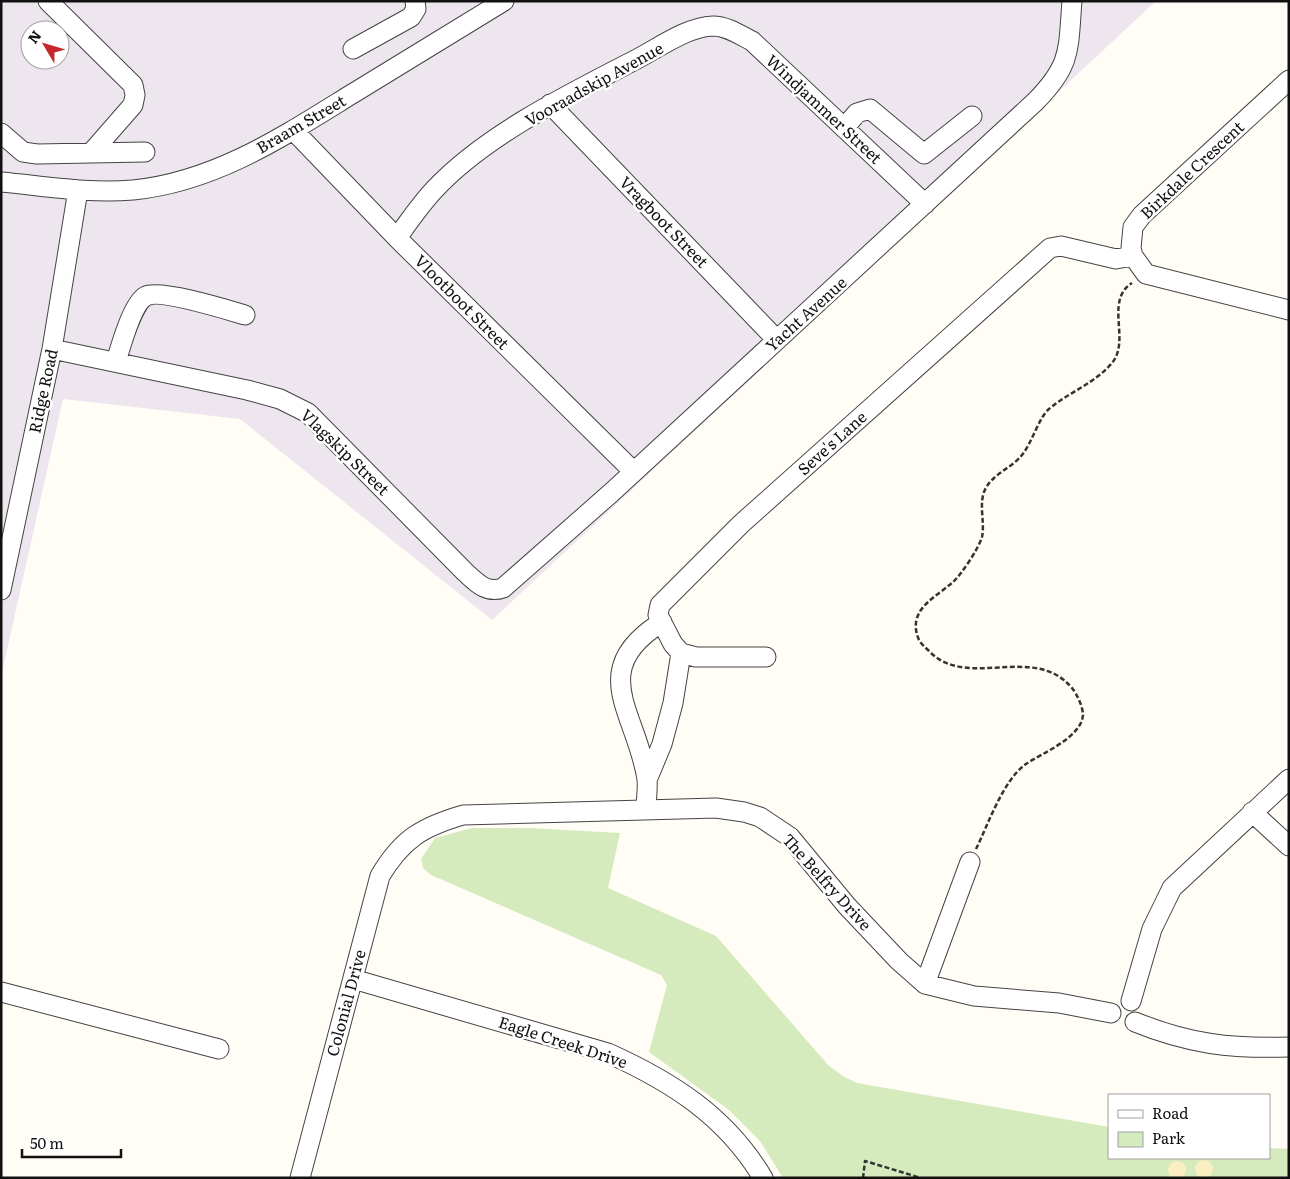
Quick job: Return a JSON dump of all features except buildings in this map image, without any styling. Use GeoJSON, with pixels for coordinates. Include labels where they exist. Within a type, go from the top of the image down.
{"type":"FeatureCollection","features":[{"type":"Feature","properties":{"kind":"street"},"geometry":{"type":"LineString","coordinates":[[48,1],[132,85],[135,95],[133,105],[91,153]]}},
{"type":"Feature","properties":{"kind":"street"},"geometry":{"type":"LineString","coordinates":[[353,49],[411,17],[416,9],[415,1]]}},
{"type":"Feature","properties":{"kind":"street","name":"Braam Street"},"geometry":{"type":"LineString","coordinates":[[1,182],[78,190],[133,190],[182,180],[228,164],[293,130],[477,8],[504,1]]}},
{"type":"Feature","properties":{"kind":"street","name":"Yacht Avenue"},"geometry":{"type":"LineString","coordinates":[[488,590],[502,588],[777,340],[1036,101],[1061,71],[1067,56],[1072,1]]}},
{"type":"Feature","properties":{"kind":"street","name":"Windjammer Street"},"geometry":{"type":"LineString","coordinates":[[714,26],[729,29],[752,41],[926,204]]}},
{"type":"Feature","properties":{"kind":"street","name":"Vooraadskip Avenue"},"geometry":{"type":"LineString","coordinates":[[397,238],[420,205],[435,188],[490,144],[550,104],[681,36],[714,26]]}},
{"type":"Feature","properties":{"kind":"street","name":"Birkdale Crescent"},"geometry":{"type":"LineString","coordinates":[[1133,256],[1132,232],[1142,215],[1289,80]]}},
{"type":"Feature","properties":{"kind":"street","name":"Vragboot Street"},"geometry":{"type":"LineString","coordinates":[[550,104],[777,340]]}},
{"type":"Feature","properties":{"kind":"street"},"geometry":{"type":"LineString","coordinates":[[844,128],[858,113],[870,109],[924,154],[972,116]]}},
{"type":"Feature","properties":{"kind":"street","name":"Vlootboot Street"},"geometry":{"type":"LineString","coordinates":[[293,130],[397,238],[633,471]]}},
{"type":"Feature","properties":{"kind":"street"},"geometry":{"type":"LineString","coordinates":[[1,133],[24,152],[37,154],[145,152]]}},
{"type":"Feature","properties":{"kind":"street","name":"Ridge Road"},"geometry":{"type":"LineString","coordinates":[[1,590],[4,562],[52,349],[78,190]]}},
{"type":"Feature","properties":{"kind":"street","name":"Seve's Lane"},"geometry":{"type":"LineString","coordinates":[[662,622],[658,615],[660,605],[722,543],[1050,248],[1061,246],[1116,259],[1133,256]]}},
{"type":"Feature","properties":{"kind":"street"},"geometry":{"type":"LineString","coordinates":[[1133,256],[1146,274],[1289,310]]}},
{"type":"Feature","properties":{"kind":"street"},"geometry":{"type":"LineString","coordinates":[[116,362],[138,303],[146,296],[164,294],[245,314]]}},
{"type":"Feature","properties":{"kind":"street","name":"Vlagskip Street"},"geometry":{"type":"LineString","coordinates":[[52,349],[247,390],[295,405],[308,413],[465,572],[488,590]]}},
{"type":"Feature","properties":{"kind":"street"},"geometry":{"type":"LineString","coordinates":[[646,810],[647,780],[620,683],[621,668],[627,653],[642,634],[662,622],[673,644],[681,653],[696,657],[766,657]]}},
{"type":"Feature","properties":{"kind":"street"},"geometry":{"type":"LineString","coordinates":[[647,780],[662,744],[673,703],[681,653]]}},
{"type":"Feature","properties":{"kind":"street"},"geometry":{"type":"LineString","coordinates":[[1131,1002],[1152,929],[1172,888],[1289,779]]}},
{"type":"Feature","properties":{"kind":"street","name":"The Belfry Drive"},"geometry":{"type":"LineString","coordinates":[[411,837],[435,823],[463,815],[716,808],[744,812],[774,825],[790,837],[847,906],[899,961],[925,984],[974,996],[1059,1003],[1111,1013]]}},
{"type":"Feature","properties":{"kind":"street"},"geometry":{"type":"LineString","coordinates":[[1252,812],[1289,846]]}},
{"type":"Feature","properties":{"kind":"street","name":"Colonial Drive"},"geometry":{"type":"LineString","coordinates":[[300,1178],[380,876],[393,854],[411,837]]}},
{"type":"Feature","properties":{"kind":"street"},"geometry":{"type":"LineString","coordinates":[[925,984],[970,862]]}},
{"type":"Feature","properties":{"kind":"street","name":"Eagle Creek Drive"},"geometry":{"type":"LineString","coordinates":[[353,979],[608,1053],[636,1066],[694,1100],[729,1131],[750,1156],[763,1178]]}},
{"type":"Feature","properties":{"kind":"street"},"geometry":{"type":"LineString","coordinates":[[1,992],[219,1049]]}},
{"type":"Feature","properties":{"kind":"street"},"geometry":{"type":"LineString","coordinates":[[1118,1002],[1131,1002],[1138,1011],[1135,1022],[1127,1027],[1122,1027],[1114,1022],[1111,1013],[1118,1002]]}},
{"type":"Feature","properties":{"kind":"street"},"geometry":{"type":"LineString","coordinates":[[1135,1022],[1166,1034],[1214,1045],[1243,1048],[1289,1047]]}},
{"type":"Feature","properties":{"kind":"path"},"geometry":{"type":"LineString","coordinates":[[970,862],[1006,788],[1024,766],[1054,748],[1077,729],[1083,714],[1076,693],[1067,682],[1052,672],[1023,666],[982,669],[952,665],[934,656],[920,642],[916,627],[917,616],[926,602],[955,581],[976,550],[982,538],[984,492],[995,477],[1020,458],[1029,446],[1047,410],[1088,385],[1114,361],[1119,343],[1118,304],[1126,287],[1146,274]]}},
{"type":"Feature","properties":{"kind":"path"},"geometry":{"type":"LineString","coordinates":[[863,1178],[865,1161],[921,1178]]}},
{"type":"Feature","properties":{"kind":"shaded area"},"geometry":{"type":"Polygon","coordinates":[[[1,1],[1156,1],[492,620],[240,419],[63,399],[1,677],[1,1]]]}},
{"type":"Feature","properties":{"kind":"green space"},"geometry":{"type":"Polygon","coordinates":[[[472,828],[531,828],[620,833],[608,888],[716,936],[829,1066],[843,1076],[857,1083],[1108,1127],[1108,1159],[1270,1159],[1270,1148],[1289,1149],[1289,1178],[783,1178],[760,1141],[729,1110],[649,1052],[667,985],[661,975],[431,875],[423,868],[421,859],[435,838],[472,828]]]}},
{"type":"Feature","properties":{"kind":"sand"},"geometry":{"type":"Polygon","coordinates":[[[1200,1160],[1208,1160],[1213,1165],[1211,1176],[1200,1178],[1195,1173],[1195,1165],[1200,1160]]]}},
{"type":"Feature","properties":{"kind":"sand"},"geometry":{"type":"Polygon","coordinates":[[[1177,1161],[1183,1164],[1186,1170],[1183,1176],[1177,1179],[1171,1176],[1168,1170],[1171,1164],[1177,1161]]]}}]}
